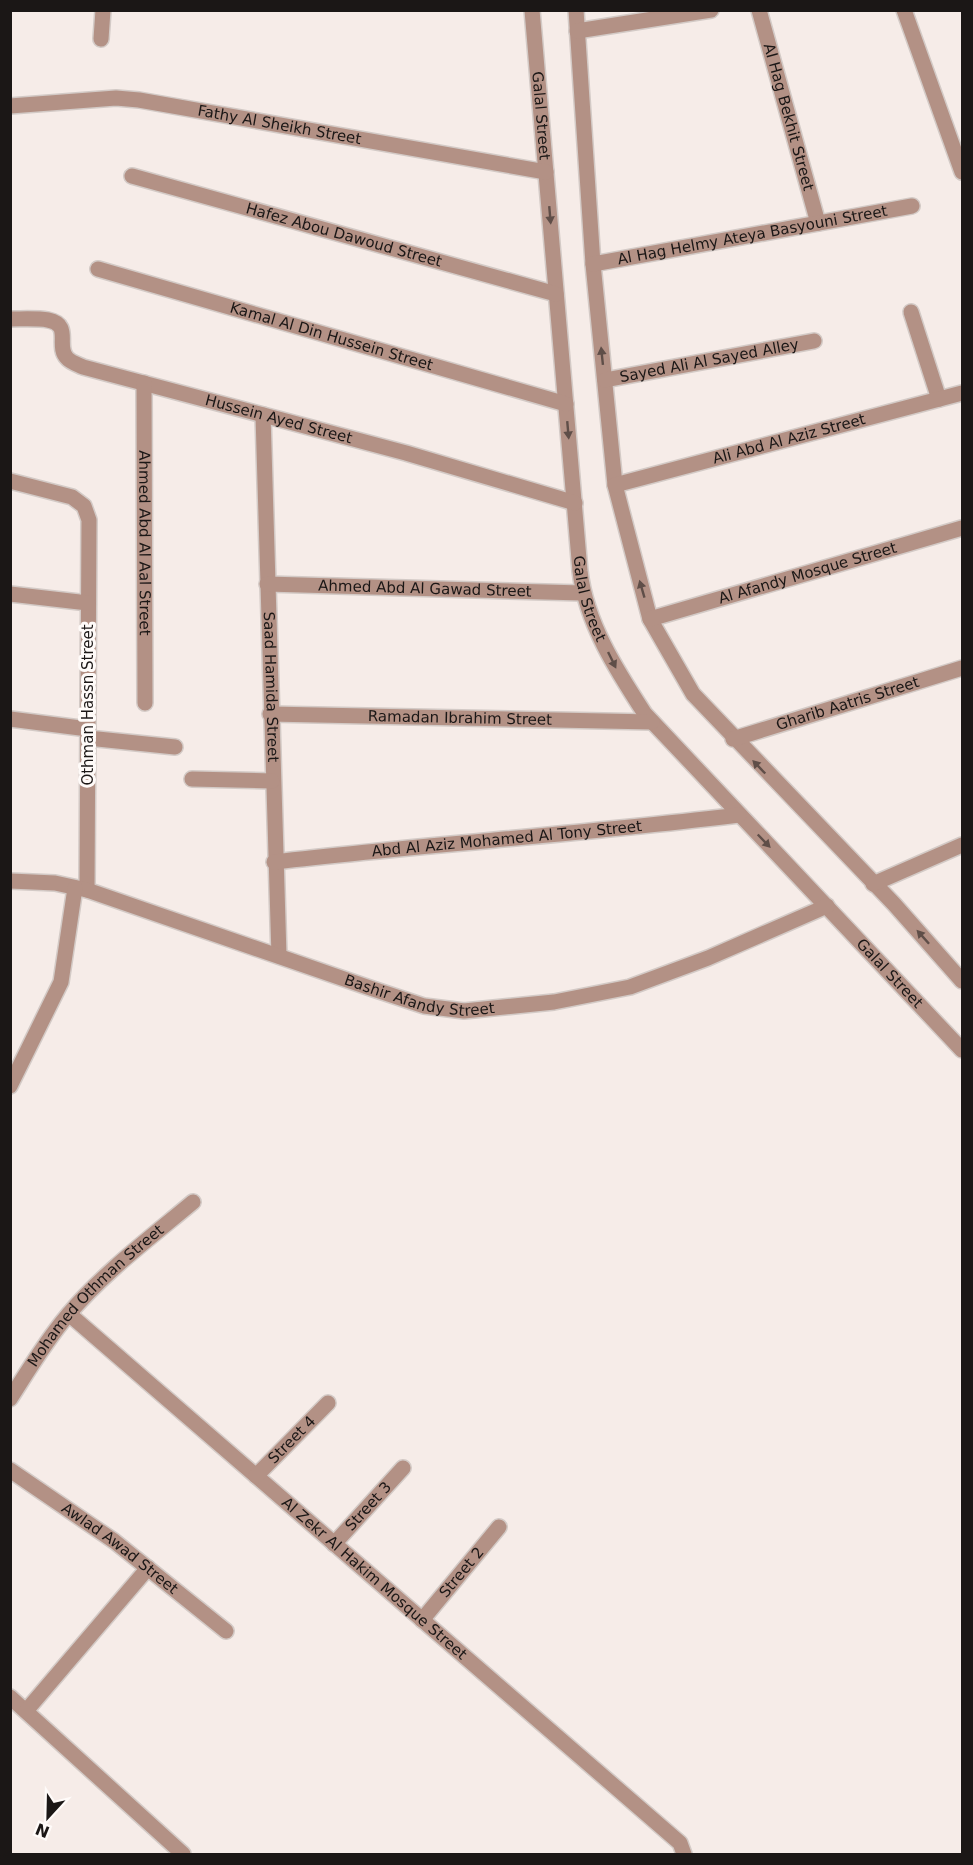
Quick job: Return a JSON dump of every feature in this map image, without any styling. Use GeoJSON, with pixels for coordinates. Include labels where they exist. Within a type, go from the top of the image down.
{"type":"FeatureCollection","features":[{"type":"Feature","properties":{"kind":"street"},"geometry":{"type":"LineString","coordinates":[[101,39],[103,10]]}},
{"type":"Feature","properties":{"kind":"street","name":"Galal Street"},"geometry":{"type":"LineString","coordinates":[[532,10],[582,593],[618,673],[652,722],[963,1050]]}},
{"type":"Feature","properties":{"kind":"street"},"geometry":{"type":"LineString","coordinates":[[576,10],[593,264],[615,485],[650,620],[693,694],[963,981]]}},
{"type":"Feature","properties":{"kind":"street"},"geometry":{"type":"LineString","coordinates":[[577,31],[711,10]]}},
{"type":"Feature","properties":{"kind":"street","name":"Al Hag Bekhit Street"},"geometry":{"type":"LineString","coordinates":[[759,10],[818,223]]}},
{"type":"Feature","properties":{"kind":"street"},"geometry":{"type":"LineString","coordinates":[[904,10],[963,172]]}},
{"type":"Feature","properties":{"kind":"street","name":"Fathy Al Sheikh Street"},"geometry":{"type":"LineString","coordinates":[[10,106],[116,98],[139,100],[546,172]]}},
{"type":"Feature","properties":{"kind":"street","name":"Hafez Abou Dawoud Street"},"geometry":{"type":"LineString","coordinates":[[132,176],[556,294]]}},
{"type":"Feature","properties":{"kind":"street","name":"Al Hag Helmy Ateya Basyouni Street"},"geometry":{"type":"LineString","coordinates":[[593,264],[912,206]]}},
{"type":"Feature","properties":{"kind":"street","name":"Kamal Al Din Hussein Street"},"geometry":{"type":"LineString","coordinates":[[98,269],[566,404]]}},
{"type":"Feature","properties":{"kind":"street"},"geometry":{"type":"LineString","coordinates":[[911,312],[939,399]]}},
{"type":"Feature","properties":{"kind":"street","name":"Hussein Ayed Street"},"geometry":{"type":"LineString","coordinates":[[10,319],[50,320],[62,327],[63,350],[66,358],[83,367],[575,502]]}},
{"type":"Feature","properties":{"kind":"street","name":"Sayed Ali Al Sayed Alley"},"geometry":{"type":"LineString","coordinates":[[605,380],[814,341]]}},
{"type":"Feature","properties":{"kind":"street","name":"Ahmed Abd Al Aal Street"},"geometry":{"type":"LineString","coordinates":[[144,383],[145,703]]}},
{"type":"Feature","properties":{"kind":"street","name":"Ali Abd Al Aziz Street"},"geometry":{"type":"LineString","coordinates":[[615,485],[963,393]]}},
{"type":"Feature","properties":{"kind":"street","name":"Saad Hamida Street"},"geometry":{"type":"LineString","coordinates":[[263,415],[274,862],[279,957]]}},
{"type":"Feature","properties":{"kind":"street","name":"Othman Hassn Street"},"geometry":{"type":"LineString","coordinates":[[10,481],[72,497],[84,506],[88,520],[88,734],[81,889],[61,982],[50,1010],[10,1086]]}},
{"type":"Feature","properties":{"kind":"street","name":"Al Afandy Mosque Street"},"geometry":{"type":"LineString","coordinates":[[650,620],[963,528]]}},
{"type":"Feature","properties":{"kind":"street","name":"Ahmed Abd Al Gawad Street"},"geometry":{"type":"LineString","coordinates":[[267,584],[582,593]]}},
{"type":"Feature","properties":{"kind":"street"},"geometry":{"type":"LineString","coordinates":[[10,594],[88,603]]}},
{"type":"Feature","properties":{"kind":"street","name":"Gharib Aatris Street"},"geometry":{"type":"LineString","coordinates":[[733,739],[963,668]]}},
{"type":"Feature","properties":{"kind":"street","name":"Ramadan Ibrahim Street"},"geometry":{"type":"LineString","coordinates":[[270,714],[652,722]]}},
{"type":"Feature","properties":{"kind":"street"},"geometry":{"type":"LineString","coordinates":[[10,719],[175,747]]}},
{"type":"Feature","properties":{"kind":"street"},"geometry":{"type":"LineString","coordinates":[[192,779],[272,781]]}},
{"type":"Feature","properties":{"kind":"street","name":"Abd Al Aziz Mohamed Al Tony Street"},"geometry":{"type":"LineString","coordinates":[[274,862],[453,843],[623,829],[739,815]]}},
{"type":"Feature","properties":{"kind":"street"},"geometry":{"type":"LineString","coordinates":[[873,884],[963,845]]}},
{"type":"Feature","properties":{"kind":"street","name":"Bashir Afandy Street"},"geometry":{"type":"LineString","coordinates":[[10,881],[55,884],[81,889],[424,1006],[464,1011],[554,1002],[630,987],[708,958],[827,906]]}},
{"type":"Feature","properties":{"kind":"street","name":"Mohamed Othman Street"},"geometry":{"type":"LineString","coordinates":[[10,1399],[45,1344],[69,1314],[106,1276],[192,1202]]}},
{"type":"Feature","properties":{"kind":"street","name":"Al Zekr Al Hakim Mosque Street"},"geometry":{"type":"LineString","coordinates":[[69,1314],[682,1849]]}},
{"type":"Feature","properties":{"kind":"street","name":"Street 4"},"geometry":{"type":"LineString","coordinates":[[256,1476],[328,1403]]}},
{"type":"Feature","properties":{"kind":"street","name":"Street 3"},"geometry":{"type":"LineString","coordinates":[[334,1544],[403,1468]]}},
{"type":"Feature","properties":{"kind":"street","name":"Awlad Awad Street"},"geometry":{"type":"LineString","coordinates":[[10,1470],[114,1541],[226,1631]]}},
{"type":"Feature","properties":{"kind":"street","name":"Street 2"},"geometry":{"type":"LineString","coordinates":[[422,1620],[500,1527]]}},
{"type":"Feature","properties":{"kind":"street"},"geometry":{"type":"LineString","coordinates":[[26,1711],[148,1569]]}},
{"type":"Feature","properties":{"kind":"street"},"geometry":{"type":"LineString","coordinates":[[10,1697],[183,1854]]}}]}
